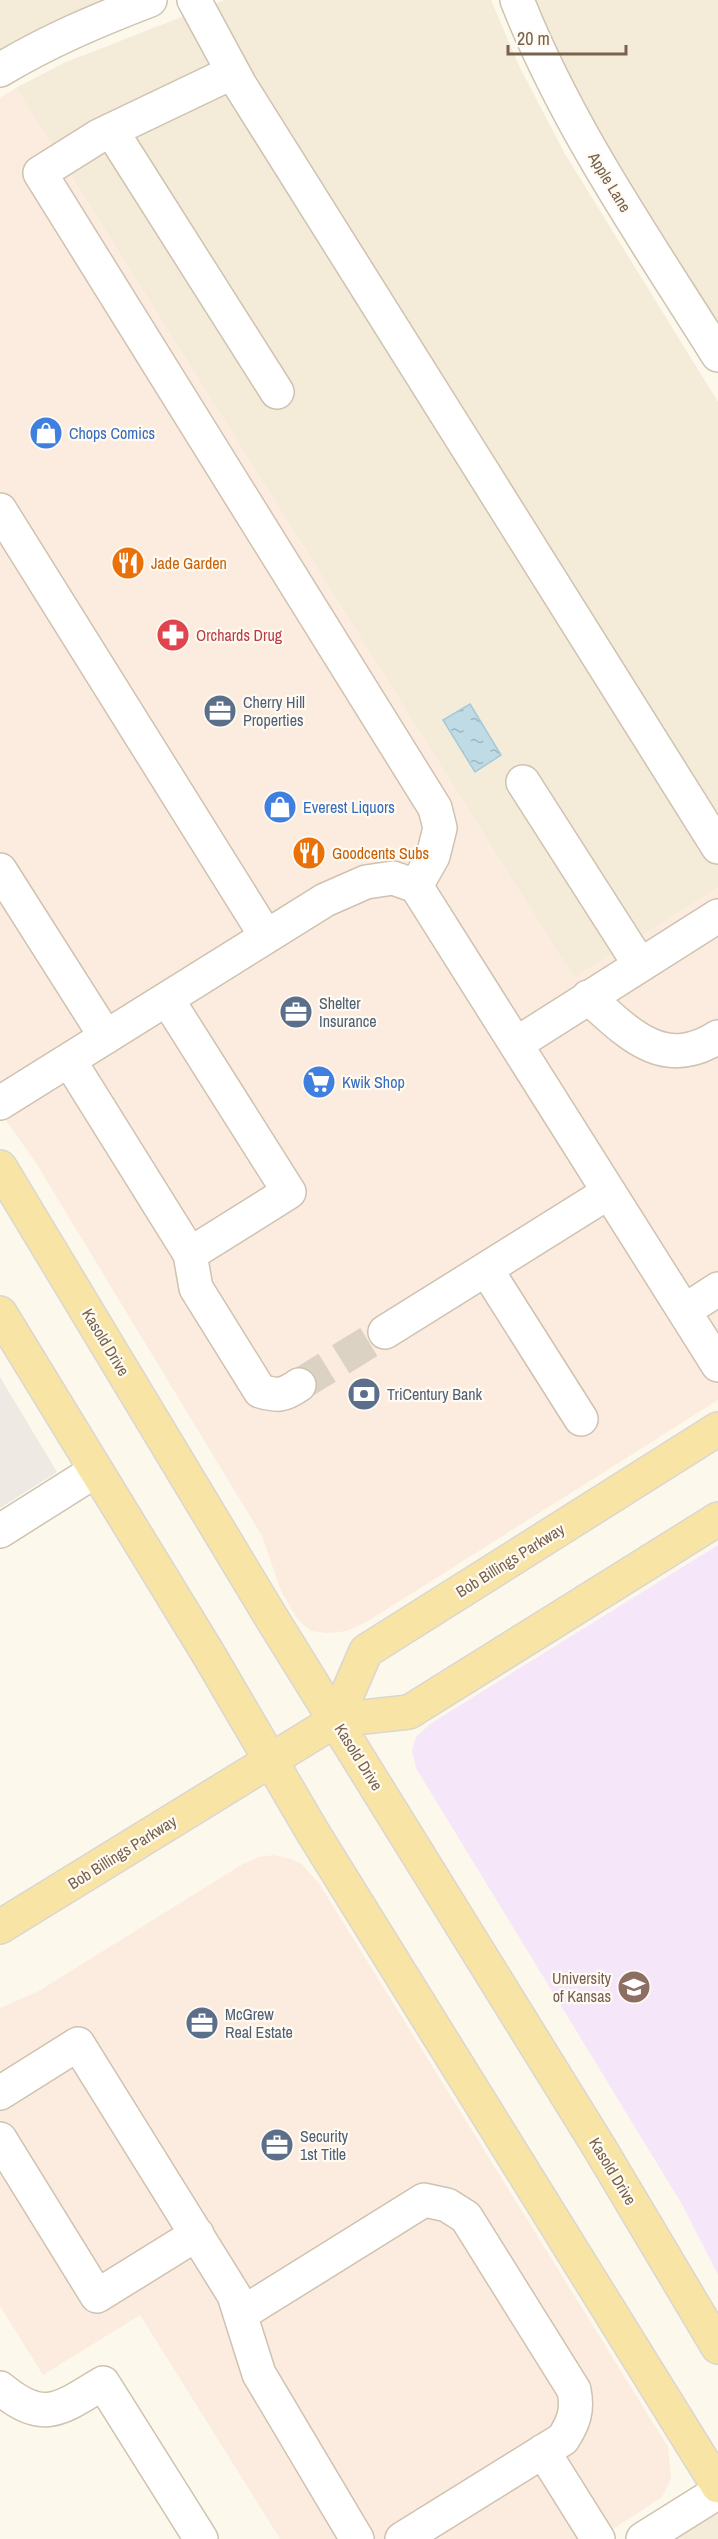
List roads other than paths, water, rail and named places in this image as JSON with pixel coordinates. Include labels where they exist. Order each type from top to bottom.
[{"type":"main road","name":"Kasold Drive","points":[[0,1167],[718,2347]]},
{"type":"main road","points":[[0,1313],[209,1655],[324,1852],[718,2486]]},
{"type":"main road","name":"Bob Billings Parkway","points":[[336,1720],[366,1651],[718,1429]]},
{"type":"main road","name":"Bob Billings Parkway","points":[[0,1927],[336,1720],[409,1712],[718,1519]]},
{"type":"street","points":[[0,70],[33,50],[150,0]]},
{"type":"street","points":[[194,0],[233,72],[718,847]]},
{"type":"street","name":"Apple Lane","points":[[517,0],[534,42],[581,133],[718,355]]},
{"type":"street","points":[[233,72],[111,130],[40,173],[435,808],[440,828],[433,856],[416,886]]},
{"type":"street","points":[[111,130],[277,392]]},
{"type":"street","points":[[4,526],[266,936]]},
{"type":"street","points":[[524,782],[640,965]]},
{"type":"street","points":[[0,870],[106,1037]]},
{"type":"street","points":[[0,1103],[325,900],[366,882],[393,878],[416,886],[718,1365]]},
{"type":"street","points":[[516,1044],[718,916]]},
{"type":"street","points":[[588,998],[630,1035],[668,1052],[703,1047],[718,1037]]},
{"type":"street","points":[[167,999],[289,1192],[190,1254]]},
{"type":"street","points":[[69,1060],[190,1254],[196,1288],[260,1391],[273,1395],[286,1394],[299,1386]]},
{"type":"street","points":[[385,1332],[609,1192]]},
{"type":"street","points":[[486,1269],[581,1419]]},
{"type":"street","points":[[684,1311],[718,1289]]},
{"type":"street","points":[[0,1531],[95,1471]]},
{"type":"street","points":[[0,2093],[78,2044],[234,2295],[259,2374],[357,2539]]},
{"type":"street","points":[[0,2139],[97,2296],[196,2234]]},
{"type":"street","points":[[241,2314],[424,2200],[447,2205],[466,2217],[574,2390],[577,2405],[573,2423],[563,2439],[402,2539]]},
{"type":"street","points":[[0,2388],[17,2402],[38,2411],[67,2406],[103,2383],[201,2539]]},
{"type":"street","points":[[543,2451],[598,2539]]},
{"type":"street","points":[[643,2539],[718,2492]]},
{"type":"water","points":[[470,704],[501,755],[475,772],[443,720]]},
{"type":"tunnel","points":[[299,1385],[385,1332]]},
{"type":"place","name":"Chops Comics","points":[[46,433]]},
{"type":"place","name":"Jade Garden","points":[[128,563]]},
{"type":"place","name":"Orchards Drug","points":[[173,635]]},
{"type":"place","name":"Cherry Hill Properties","points":[[220,711]]},
{"type":"place","name":"Everest Liquors","points":[[280,807]]},
{"type":"place","name":"Goodcents Subs","points":[[309,853]]},
{"type":"place","name":"Shelter Insurance","points":[[296,1012]]},
{"type":"place","name":"Kwik Shop","points":[[319,1082]]},
{"type":"place","name":"TriCentury Bank","points":[[364,1394]]},
{"type":"place","name":"University of Kansas","points":[[634,1987]]},
{"type":"place","name":"McGrew Real Estate","points":[[202,2023]]},
{"type":"place","name":"Security 1st Title","points":[[277,2145]]}]
